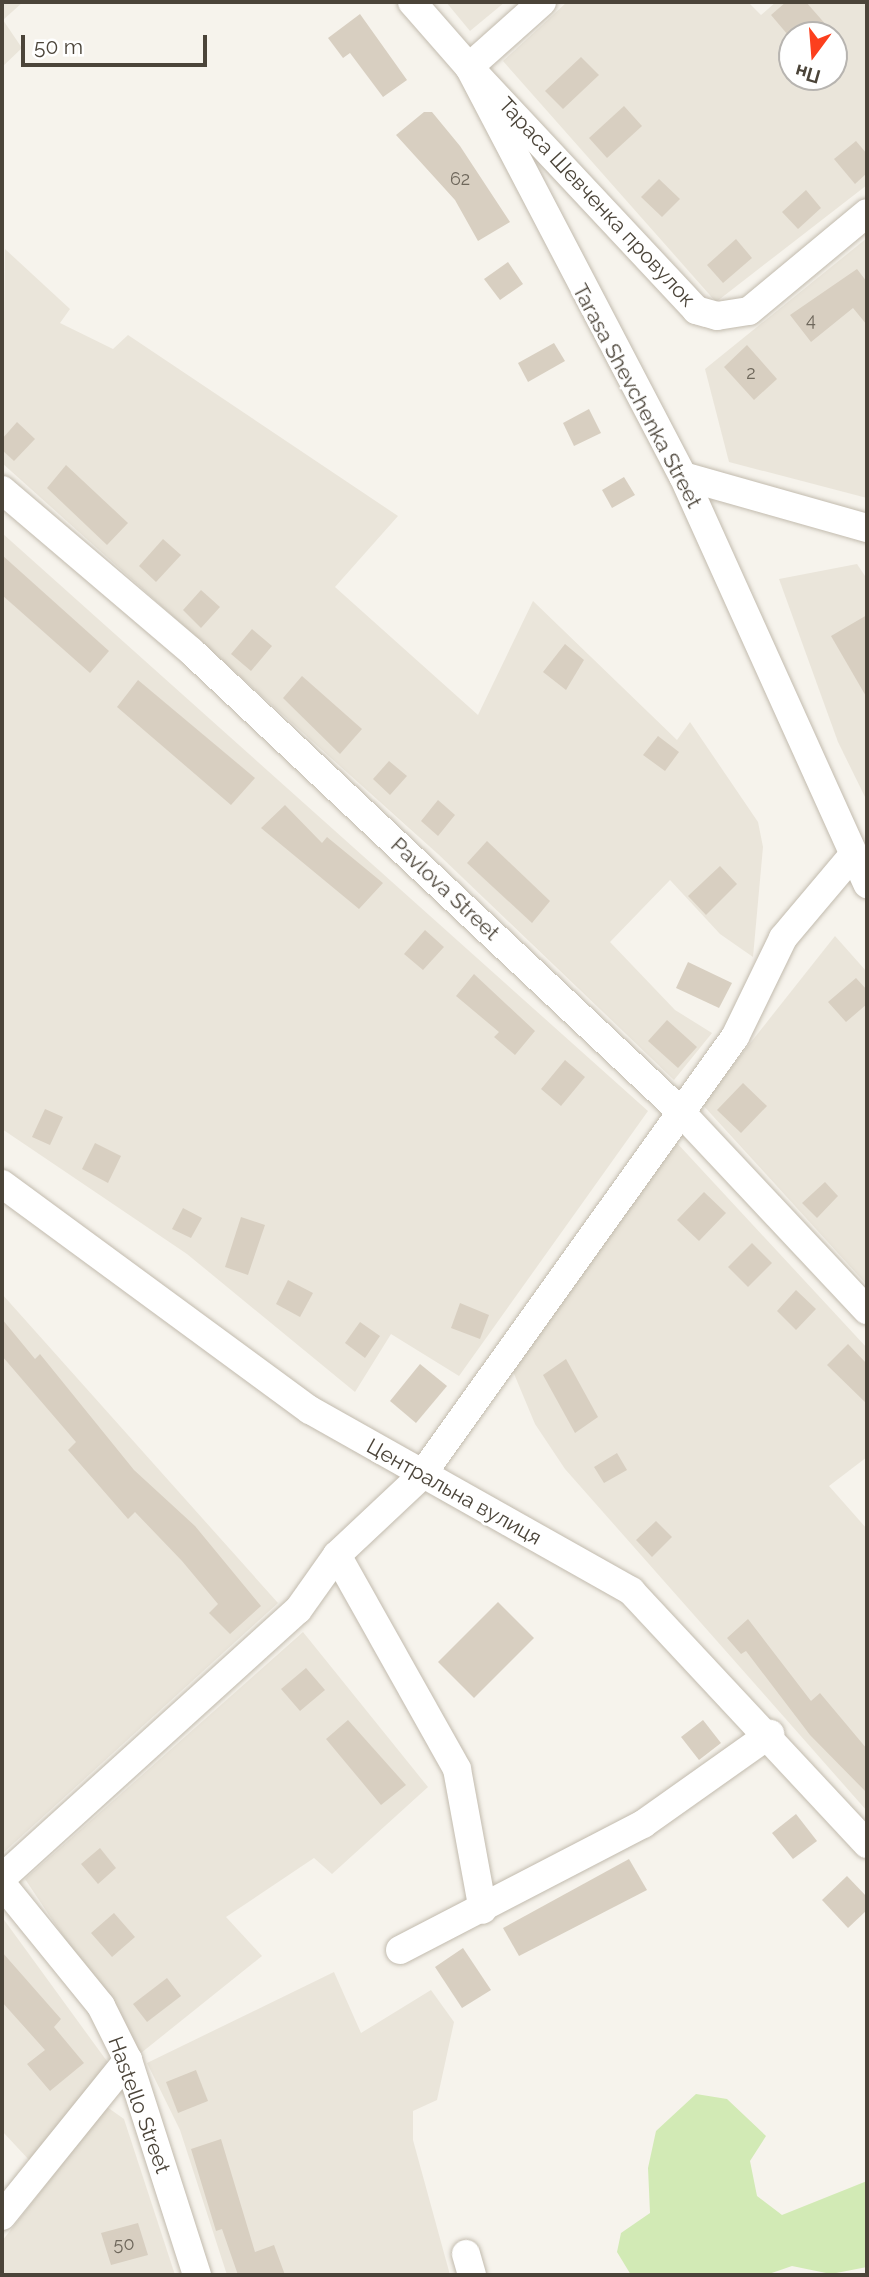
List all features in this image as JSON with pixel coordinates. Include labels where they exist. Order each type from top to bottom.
[{"type":"street","name":"Tarasa Shevchenka Street","points":[[412,2],[469,67],[683,476],[852,856],[867,884]]},
{"type":"street","points":[[469,67],[541,2]]},
{"type":"street","name":"Тараса Шевченка провулок","points":[[469,67],[696,310],[716,316],[749,311],[867,213]]},
{"type":"street","points":[[683,476],[867,528]]},
{"type":"street","name":"Pavlova Street","points":[[2,490],[191,651],[678,1109],[867,1310]]},
{"type":"street","points":[[2,1878],[299,1610],[338,1555],[421,1476],[678,1109],[735,1037],[783,938],[852,856]]},
{"type":"street","name":"Центральна вулиця","points":[[2,1184],[310,1410],[421,1476],[631,1591],[769,1734],[867,1844]]},
{"type":"street","points":[[338,1555],[457,1769],[483,1910]]},
{"type":"street","points":[[400,1950],[483,1910],[643,1824],[769,1734]]},
{"type":"street","name":"Hastello Street","points":[[2,1884],[101,2006],[128,2060],[197,2275]]},
{"type":"street","points":[[2,2216],[128,2060]]},
{"type":"shaded area","points":[[2,2],[23,2],[3,20],[22,48],[2,67]]},
{"type":"shaded area","points":[[446,2],[505,2],[470,31]]},
{"type":"shaded area","points":[[567,2],[748,2],[761,15],[776,2],[867,2],[867,185],[716,302],[503,61]]},
{"type":"shaded area","points":[[867,238],[867,498],[729,462],[705,369]]},
{"type":"shaded area","points":[[5,249],[70,309],[60,323],[113,349],[128,335],[398,516],[335,587],[478,715],[533,601],[677,740],[690,722],[758,822],[763,847],[753,957],[720,934],[670,880],[610,942],[675,1010],[712,1033],[674,1080],[438,854],[2,463]]},
{"type":"shaded area","points":[[2,533],[648,1111],[459,1376],[391,1334],[355,1392],[187,1254],[2,1129]]},
{"type":"shaded area","points":[[857,564],[867,579],[867,801],[838,742],[779,579]]},
{"type":"shaded area","points":[[835,936],[867,972],[867,1285],[702,1104]]},
{"type":"shaded area","points":[[676,1142],[867,1348],[867,1457],[829,1486],[867,1529],[867,1811],[565,1469],[535,1424],[512,1369]]},
{"type":"shaded area","points":[[2,1294],[278,1603],[2,1854]]},
{"type":"shaded area","points":[[303,1632],[428,1787],[332,1874],[314,1858],[226,1917],[262,1956],[141,2053],[25,1879]]},
{"type":"shaded area","points":[[2,1917],[109,2064],[31,2162],[2,2131]]},
{"type":"shaded area","points":[[334,1972],[361,2033],[431,1990],[454,2022],[437,2100],[413,2111],[413,2140],[450,2275],[227,2275],[180,2130],[147,2063]]},
{"type":"shaded area","points":[[107,2107],[124,2119],[175,2275],[2,2275],[2,2241]]},
{"type":"green space","points":[[696,2094],[727,2099],[766,2136],[750,2161],[757,2196],[782,2215],[867,2181],[867,2267],[831,2274],[792,2266],[766,2275],[631,2275],[617,2252],[621,2233],[650,2213],[648,2168],[656,2131]]},
{"type":"building","points":[[786,2],[806,2],[823,21],[778,21],[778,23],[771,15]]},
{"type":"building","points":[[360,14],[407,80],[383,97],[350,53],[343,58],[328,38]]},
{"type":"building","points":[[581,57],[599,75],[563,109],[545,91]]},
{"type":"building","points":[[624,106],[642,126],[607,158],[589,138]]},
{"type":"building","points":[[424,112],[432,112],[460,146],[510,222],[478,241],[455,200],[396,135]]},
{"type":"building","points":[[856,141],[867,154],[867,173],[855,184],[834,159]]},
{"type":"building","points":[[659,179],[680,199],[662,217],[641,197]]},
{"type":"building","points":[[806,190],[821,208],[798,229],[782,212]]},
{"type":"building","points":[[736,239],[752,258],[723,283],[707,265]]},
{"type":"building","points":[[508,262],[523,284],[500,300],[484,279]]},
{"type":"building","points":[[857,269],[867,282],[867,325],[853,308],[811,342],[790,315]]},
{"type":"building","points":[[554,343],[565,361],[528,382],[518,363]]},
{"type":"building","points":[[747,345],[777,379],[754,400],[724,367]]},
{"type":"building","points":[[589,409],[601,433],[574,446],[563,423]]},
{"type":"building","points":[[17,422],[35,439],[14,461],[2,450],[2,439]]},
{"type":"building","points":[[66,465],[128,523],[107,545],[47,488]]},
{"type":"building","points":[[624,477],[635,495],[612,508],[602,490]]},
{"type":"building","points":[[163,539],[181,555],[156,582],[139,566]]},
{"type":"building","points":[[2,555],[109,651],[90,673],[2,595]]},
{"type":"building","points":[[201,590],[220,607],[201,628],[183,610]]},
{"type":"building","points":[[867,615],[867,698],[831,636]]},
{"type":"building","points":[[252,629],[272,646],[251,671],[231,654]]},
{"type":"building","points":[[565,644],[584,660],[566,690],[543,672]]},
{"type":"building","points":[[302,676],[362,729],[340,754],[283,698]]},
{"type":"building","points":[[138,680],[255,778],[231,805],[117,707]]},
{"type":"building","points":[[658,736],[679,752],[665,771],[643,755]]},
{"type":"building","points":[[389,761],[407,776],[390,795],[373,779]]},
{"type":"building","points":[[438,800],[455,815],[438,836],[421,821]]},
{"type":"building","points":[[285,805],[322,843],[327,837],[383,883],[359,909],[261,828]]},
{"type":"building","points":[[487,841],[550,901],[532,923],[467,863]]},
{"type":"building","points":[[720,866],[737,884],[706,915],[688,896]]},
{"type":"building","points":[[425,930],[444,947],[423,970],[404,954]]},
{"type":"building","points":[[688,962],[732,983],[719,1008],[676,988]]},
{"type":"building","points":[[474,974],[535,1031],[515,1055],[494,1037],[499,1032],[456,996]]},
{"type":"building","points":[[856,978],[867,990],[867,1004],[846,1022],[828,1002]]},
{"type":"building","points":[[667,1020],[697,1047],[678,1068],[648,1041]]},
{"type":"building","points":[[565,1060],[585,1077],[561,1106],[541,1089]]},
{"type":"building","points":[[743,1083],[767,1106],[741,1133],[717,1110]]},
{"type":"building","points":[[45,1109],[63,1117],[50,1145],[32,1137]]},
{"type":"building","points":[[95,1143],[121,1156],[108,1183],[82,1169]]},
{"type":"building","points":[[825,1182],[838,1196],[817,1218],[802,1203]]},
{"type":"building","points":[[704,1192],[726,1213],[699,1241],[677,1220]]},
{"type":"building","points":[[183,1208],[202,1218],[191,1238],[172,1229]]},
{"type":"building","points":[[241,1217],[265,1225],[248,1275],[225,1267]]},
{"type":"building","points":[[752,1243],[772,1263],[748,1287],[728,1267]]},
{"type":"building","points":[[288,1280],[313,1293],[300,1317],[276,1304]]},
{"type":"building","points":[[796,1290],[816,1309],[796,1330],[777,1311]]},
{"type":"building","points":[[460,1303],[489,1315],[480,1339],[451,1328]]},
{"type":"building","points":[[2,1319],[35,1359],[40,1354],[134,1470],[195,1526],[261,1606],[230,1634],[209,1613],[218,1604],[182,1561],[135,1512],[128,1519],[68,1450],[76,1442],[2,1356]]},
{"type":"building","points":[[360,1322],[380,1336],[365,1358],[345,1343]]},
{"type":"building","points":[[848,1344],[867,1364],[867,1404],[827,1365]]},
{"type":"building","points":[[566,1359],[598,1417],[575,1433],[543,1375]]},
{"type":"building","points":[[420,1364],[447,1386],[416,1423],[390,1401]]},
{"type":"building","points":[[617,1453],[627,1470],[604,1483],[594,1467]]},
{"type":"building","points":[[656,1521],[672,1537],[652,1557],[636,1540]]},
{"type":"building","points":[[498,1602],[534,1638],[474,1698],[438,1662]]},
{"type":"building","points":[[748,1619],[811,1701],[820,1693],[867,1749],[867,1793],[810,1735],[746,1651],[741,1654],[727,1638]]},
{"type":"building","points":[[306,1668],[325,1690],[300,1711],[281,1689]]},
{"type":"building","points":[[348,1720],[406,1785],[381,1805],[326,1739]]},
{"type":"building","points":[[703,1720],[721,1743],[699,1760],[681,1737]]},
{"type":"building","points":[[796,1814],[817,1841],[793,1859],[772,1833]]},
{"type":"building","points":[[100,1848],[116,1868],[98,1884],[81,1864]]},
{"type":"building","points":[[629,1859],[647,1890],[519,1956],[503,1928]]},
{"type":"building","points":[[847,1876],[867,1897],[867,1910],[848,1928],[822,1900]]},
{"type":"building","points":[[114,1913],[135,1937],[112,1957],[91,1933]]},
{"type":"building","points":[[463,1948],[491,1990],[462,2008],[435,1967]]},
{"type":"building","points":[[2,1952],[61,2019],[54,2027],[84,2063],[50,2091],[27,2064],[45,2050],[2,2002]]},
{"type":"building","points":[[167,1978],[181,1996],[147,2022],[133,2004]]},
{"type":"building","points":[[196,2070],[208,2101],[178,2113],[166,2082]]},
{"type":"building","points":[[221,2139],[255,2252],[274,2245],[285,2275],[238,2275],[222,2229],[216,2231],[191,2149]]},
{"type":"building","points":[[138,2223],[148,2255],[111,2265],[101,2233]]}]
